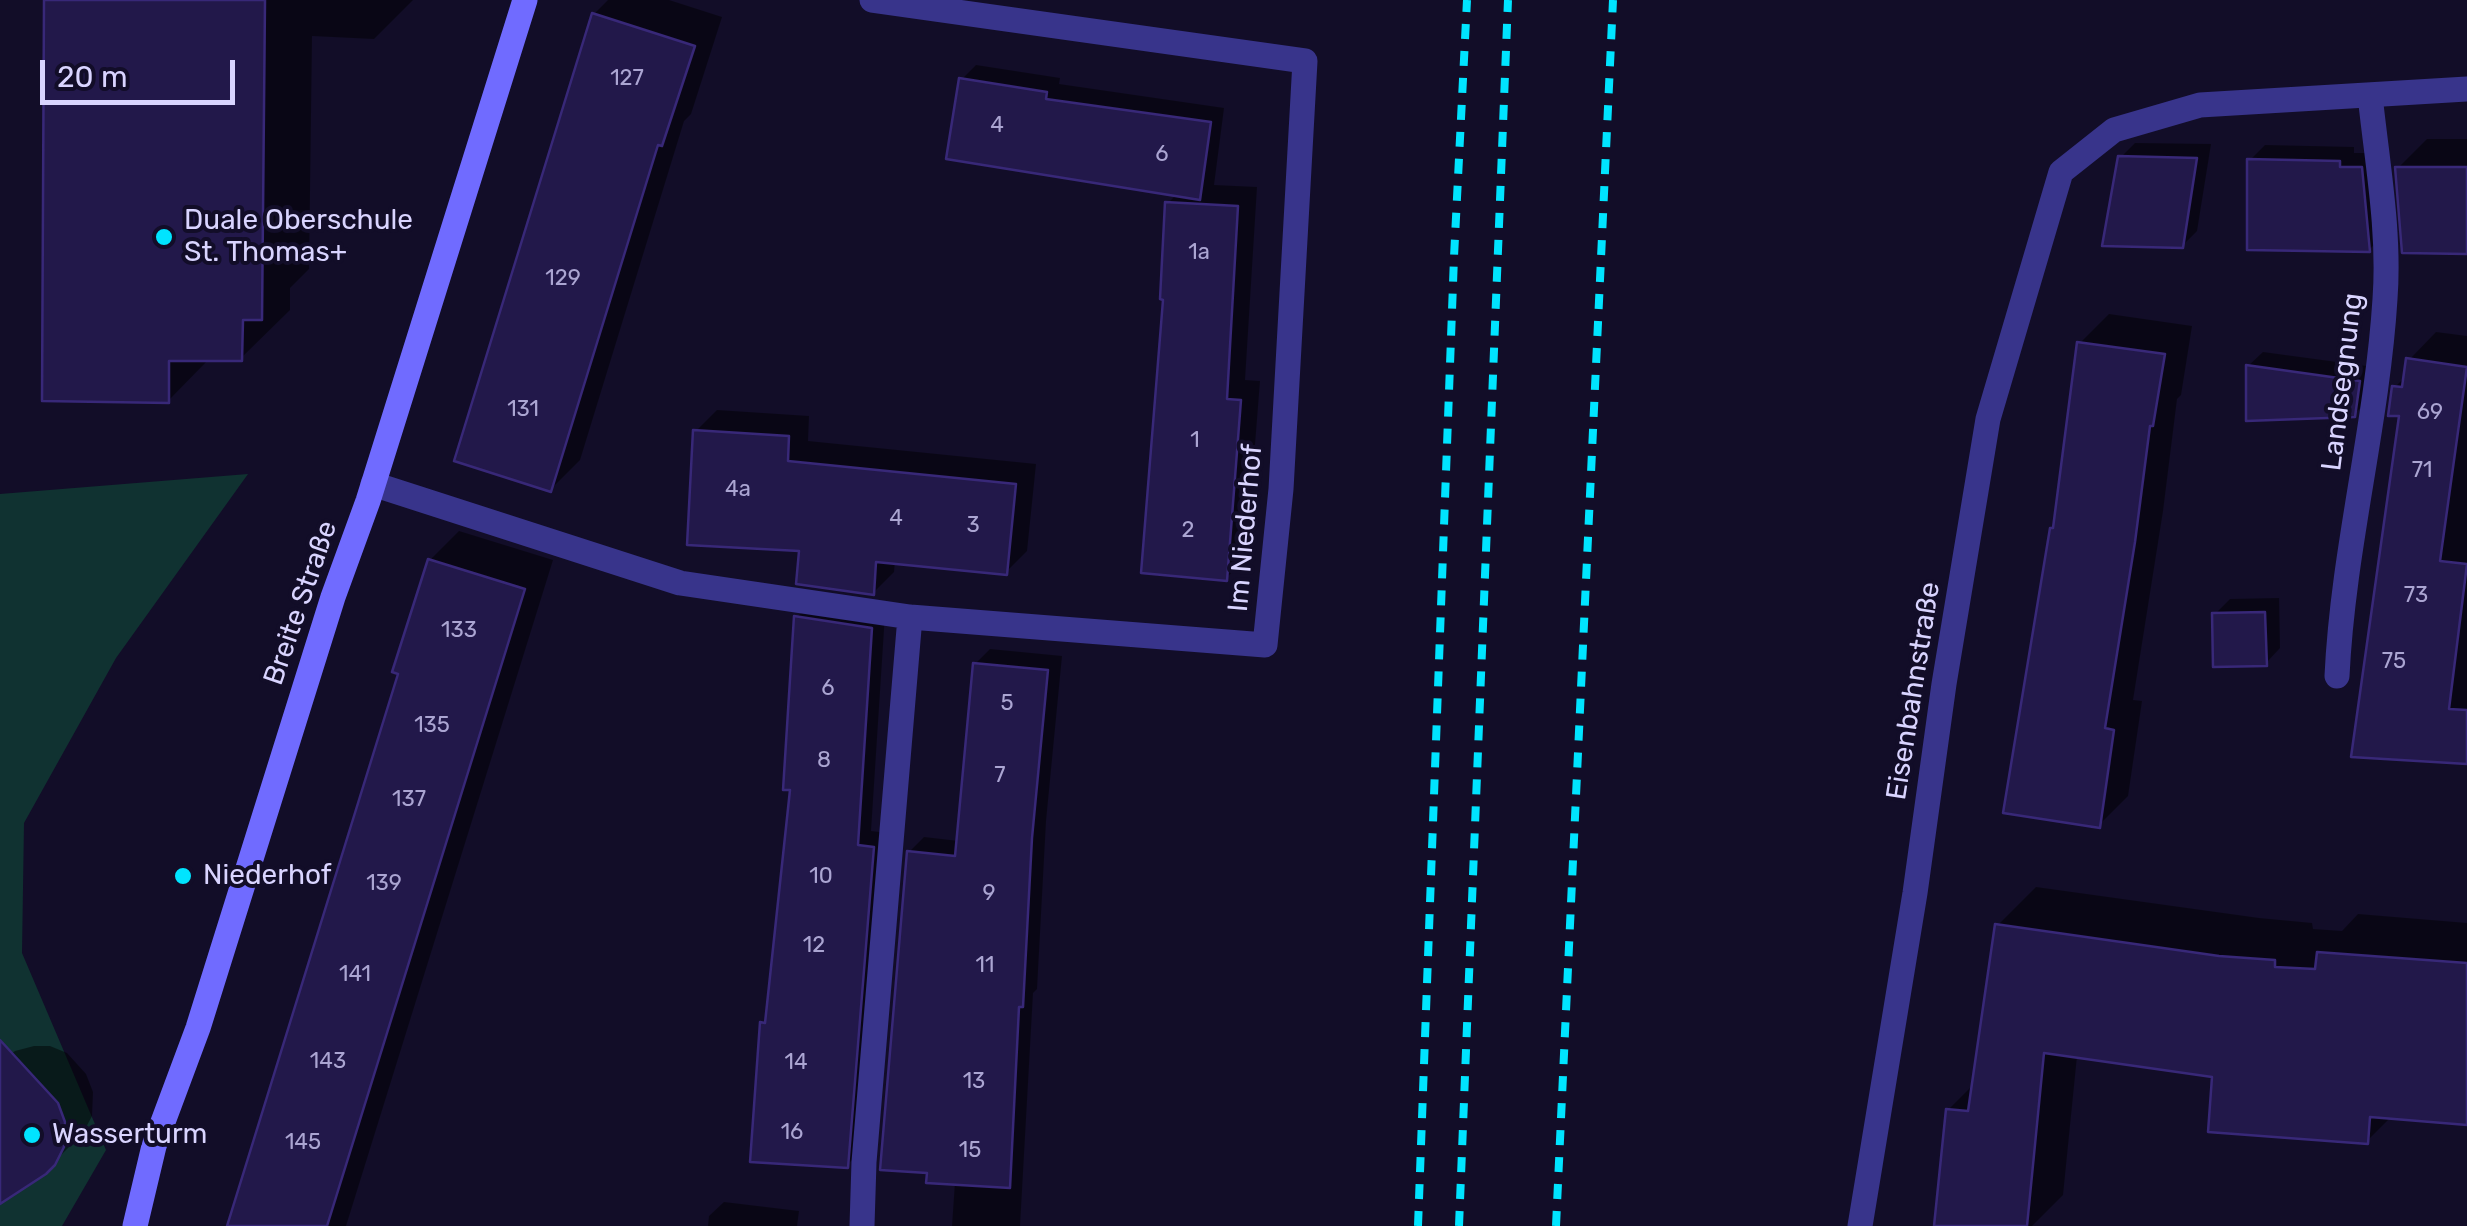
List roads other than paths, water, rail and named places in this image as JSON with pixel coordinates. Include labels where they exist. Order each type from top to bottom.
[{"type":"street","name":"Breite Straße","points":[[135,1226],[154,1146],[198,1028],[526,0]]},
{"type":"street","name":"Im Niederhof","points":[[373,484],[680,582],[910,617],[1265,645],[1282,489],[1304,61],[872,0]]},
{"type":"street","points":[[2370,95],[2467,89]]},
{"type":"street","name":"Eisenbahnstraße","points":[[1860,1226],[1988,419],[2061,172],[2114,130],[2200,105],[2370,95]]},
{"type":"street","name":"Landsegnung","points":[[2337,676],[2340,618],[2386,296],[2384,232],[2370,95]]},
{"type":"street","points":[[862,1226],[864,1162],[910,617]]},
{"type":"railway","points":[[1418,1226],[1467,0]]},
{"type":"railway","points":[[1459,1226],[1508,0]]},
{"type":"railway","points":[[1556,1226],[1613,0]]},
{"type":"place","name":"Duale Oberschule St. Thomas+","points":[[164,237]]},
{"type":"place","name":"Niederhof","points":[[183,876]]},
{"type":"place","name":"Wasserturm","points":[[32,1135]]}]
